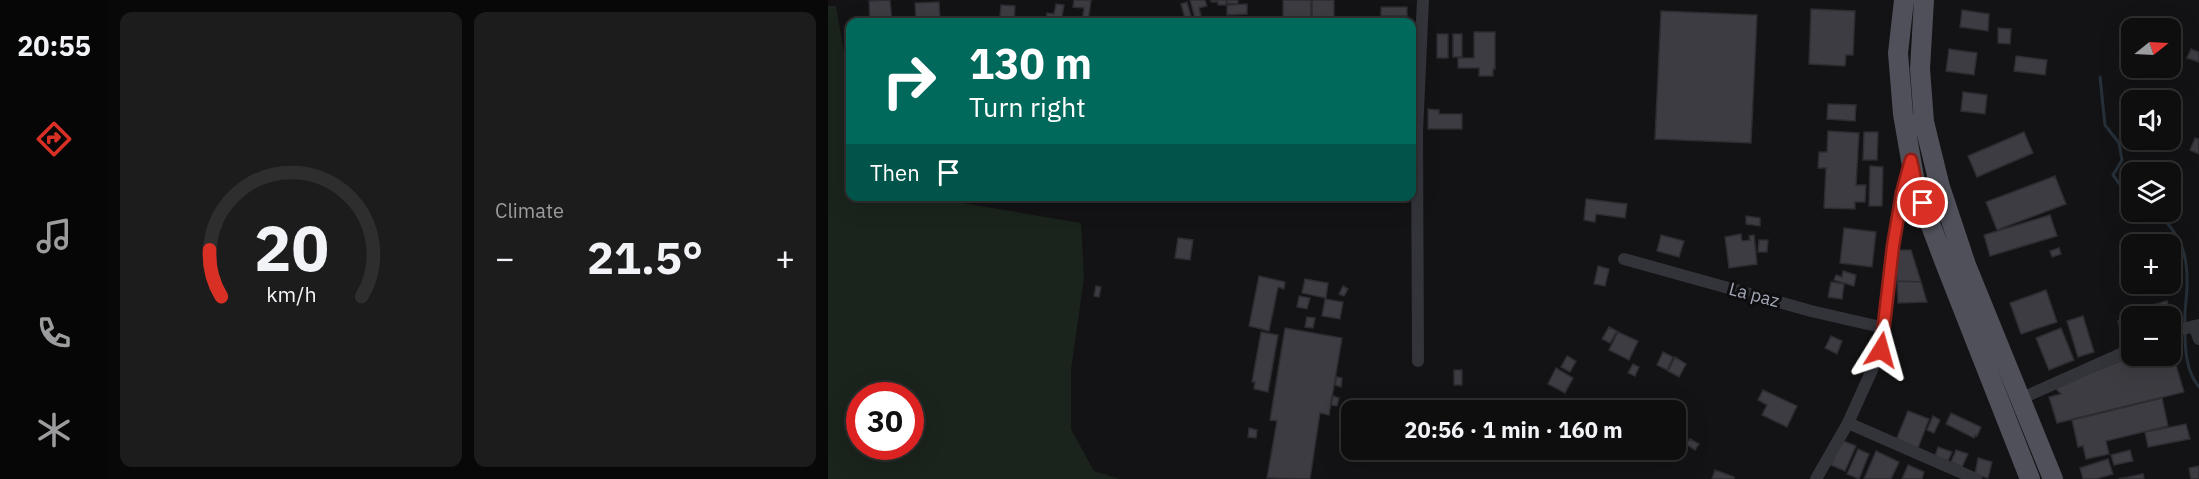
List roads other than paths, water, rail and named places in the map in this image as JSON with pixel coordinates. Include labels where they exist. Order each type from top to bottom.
[{"type":"main road","points":[[1904,0],[1898,53],[1903,114],[1916,183],[2025,476]]},
{"type":"main road","points":[[1923,0],[1920,69],[1927,133],[1940,187],[1966,265],[2053,479]]},
{"type":"street","points":[[1418,361],[1417,132],[1423,0]]},
{"type":"street","points":[[1816,479],[1848,423],[1881,350],[1893,246],[1902,193],[1911,160]]},
{"type":"street","name":"La paz","points":[[1624,259],[1799,308],[1885,328]]},
{"type":"street","points":[[2194,326],[2199,339]]},
{"type":"street","points":[[2020,399],[2121,354]]},
{"type":"street","points":[[1848,423],[1976,479]]},
{"type":"waterway","points":[[2100,77],[2105,125],[2119,143],[2122,160],[2113,175],[2121,186]]},
{"type":"waterway","points":[[2166,222],[2181,245],[2186,263],[2185,324]]},
{"type":"waterway","points":[[2185,331],[2189,367],[2199,387]]}]
